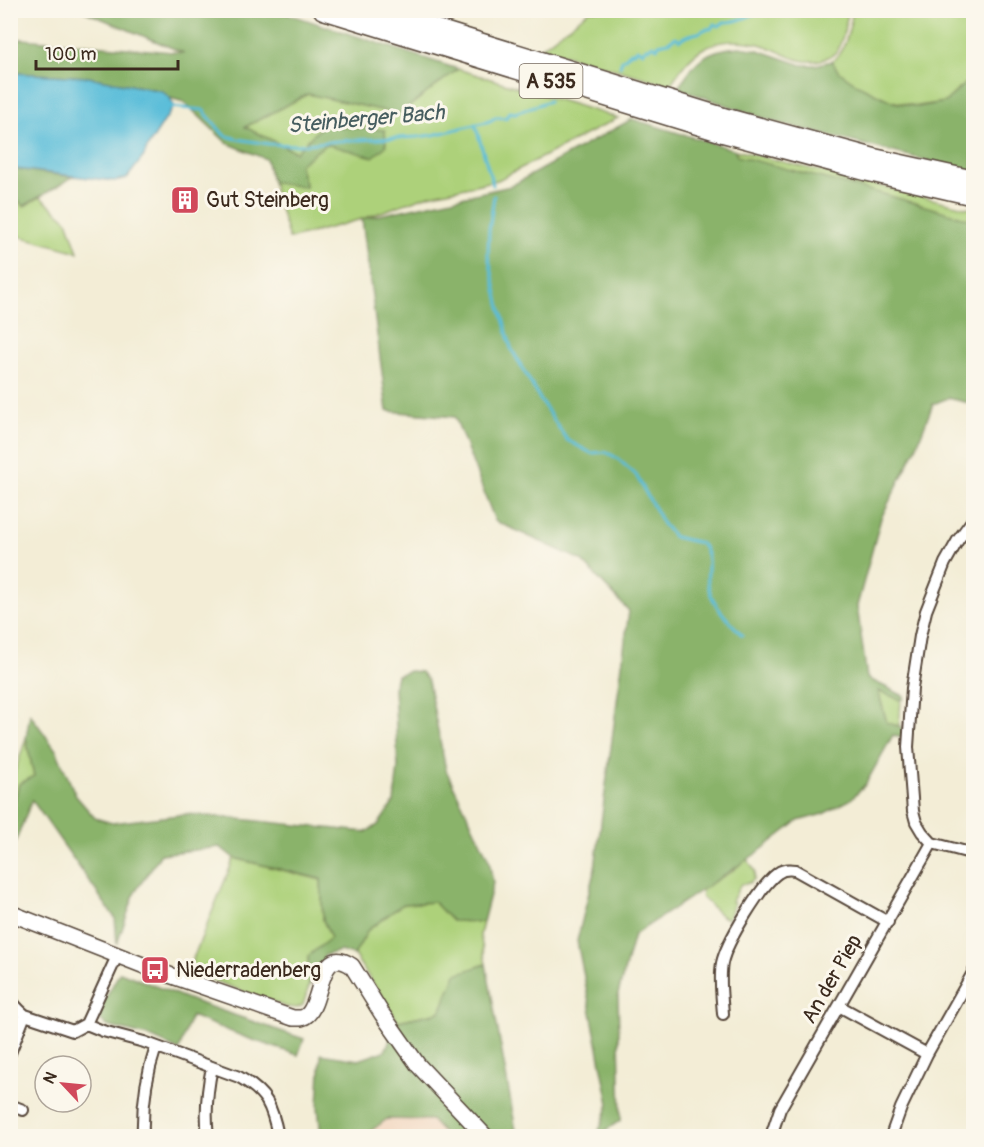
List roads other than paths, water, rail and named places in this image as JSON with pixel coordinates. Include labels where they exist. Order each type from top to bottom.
[{"type":"highway","name":"A 535","points":[[323,10],[380,17],[869,172],[974,196]]},
{"type":"highway","name":"A 535","points":[[725,125],[974,180]]},
{"type":"main road","points":[[10,913],[117,956],[293,1018],[302,1018],[309,1014],[315,1004],[325,971],[335,961],[345,961],[352,966],[418,1065],[485,1137]]},
{"type":"street","points":[[974,518],[945,563],[926,611],[912,688],[908,747],[916,824],[932,843],[974,854]]},
{"type":"street","name":"An der Piep","points":[[771,1137],[780,1109],[932,843]]},
{"type":"street","points":[[723,1014],[721,975],[726,952],[759,891],[779,872],[788,869],[795,870],[888,922]]},
{"type":"street","points":[[10,997],[25,1015],[73,1030],[86,1024],[117,956]]},
{"type":"street","points":[[891,1137],[901,1108],[927,1054],[974,971]]},
{"type":"street","points":[[839,1006],[927,1054]]},
{"type":"street","points":[[10,1053],[25,1015]]},
{"type":"street","points":[[86,1024],[144,1042],[239,1077],[253,1085],[269,1105],[278,1137]]},
{"type":"street","points":[[143,1137],[145,1092],[156,1047]]},
{"type":"street","points":[[208,1137],[207,1091],[212,1067]]},
{"type":"street","points":[[10,1105],[23,1110]]},
{"type":"water","points":[[15,73],[88,77],[162,91],[170,98],[174,106],[144,156],[127,178],[114,181],[16,169],[10,165],[11,77]]},
{"type":"waterway","name":"Steinberger Bach","points":[[620,66],[622,60],[637,49],[643,52],[653,45],[657,48],[659,44],[676,37],[680,40],[705,29],[711,29],[714,24],[719,26],[724,22],[739,20],[763,10]]},
{"type":"waterway","name":"Steinberger Bach","points":[[172,107],[203,110],[224,135],[237,139],[297,145],[433,135],[490,121],[496,117],[506,118],[509,112],[515,113],[549,101]]},
{"type":"waterway","points":[[475,124],[493,185]]},
{"type":"waterway","points":[[494,196],[488,255],[511,348],[541,401],[567,440],[591,453],[606,452],[617,458],[636,475],[663,524],[674,537],[701,543],[707,554],[708,584],[713,599],[721,612],[742,635]]},
{"type":"place","name":"Gut Steinberg","points":[[185,200]]},
{"type":"place","name":"Niederradenberg","points":[[155,970]]}]
